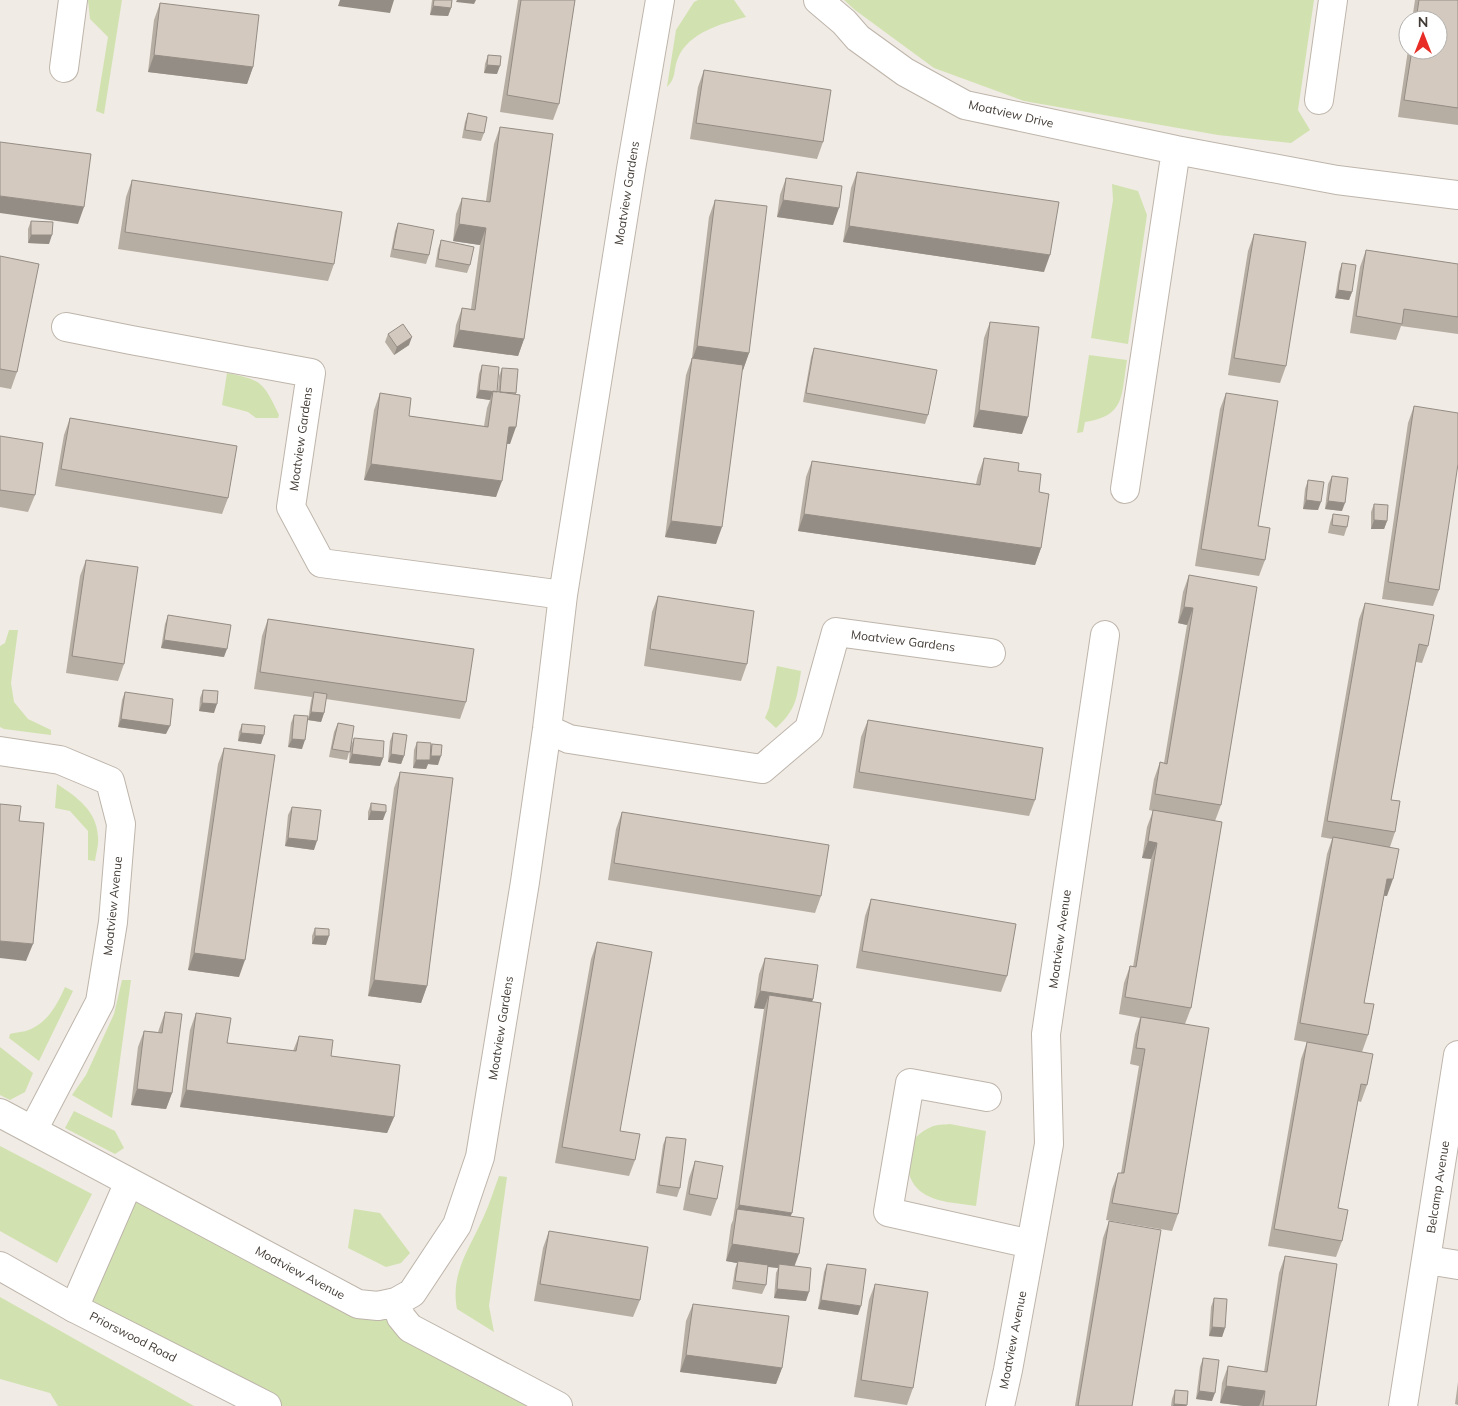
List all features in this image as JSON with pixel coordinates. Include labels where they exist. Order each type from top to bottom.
[{"type":"street","points":[[64,68],[73,0]]},
{"type":"street","name":"Moatview Gardens","points":[[396,1302],[412,1292],[457,1225],[480,1157],[524,892],[547,729],[563,595],[629,178],[660,0]]},
{"type":"street","name":"Moatview Drive","points":[[818,0],[844,22],[858,38],[905,72],[965,105],[1176,150],[1337,180],[1458,195]]},
{"type":"street","points":[[1319,100],[1333,0]]},
{"type":"street","points":[[1125,489],[1176,150]]},
{"type":"street","name":"Moatview Gardens","points":[[66,326],[131,340],[311,373],[291,507],[321,563],[563,595]]},
{"type":"street","name":"Moatview Gardens","points":[[547,729],[569,739],[762,769],[809,729],[836,632],[991,653]]},
{"type":"street","name":"Moatview Avenue","points":[[1000,1406],[1049,1144],[1046,1034],[1105,635]]},
{"type":"street","name":"Moatview Avenue","points":[[0,751],[60,760],[110,781],[121,824],[113,922],[100,1002],[33,1130]]},
{"type":"street","name":"Belcamp Avenue","points":[[1403,1406],[1458,1055]]},
{"type":"street","points":[[987,1098],[910,1083],[888,1212],[1031,1244]]},
{"type":"street","name":"Moatview Avenue","points":[[0,1113],[358,1304],[378,1306],[396,1302]]},
{"type":"street","points":[[74,1308],[129,1182]]},
{"type":"street","points":[[1427,1260],[1458,1265]]},
{"type":"street","name":"Priorswood Road","points":[[0,1266],[74,1308],[266,1406]]},
{"type":"street","points":[[396,1302],[401,1317],[410,1328],[558,1406]]},
{"type":"green space","points":[[88,0],[122,0],[104,114],[96,111],[108,37],[90,19]]},
{"type":"green space","points":[[698,0],[734,0],[746,17],[707,30],[690,42],[678,58],[674,77],[667,87],[676,30],[694,2]]},
{"type":"green space","points":[[844,0],[1314,0],[1298,110],[1310,130],[1291,143],[1218,135],[1024,101],[934,68]]},
{"type":"green space","points":[[1112,184],[1138,191],[1147,215],[1128,344],[1091,338],[1113,200]]},
{"type":"green space","points":[[1089,355],[1127,360],[1124,384],[1115,409],[1108,415],[1085,422],[1083,432],[1077,433]]},
{"type":"green space","points":[[227,373],[248,378],[260,384],[274,404],[279,415],[278,418],[256,418],[248,412],[222,405]]},
{"type":"green space","points":[[9,630],[18,630],[11,683],[14,702],[28,719],[51,730],[51,735],[0,727],[0,646],[5,643]]},
{"type":"green space","points":[[777,666],[801,671],[795,702],[788,715],[776,728],[765,718],[769,708]]},
{"type":"green space","points":[[57,784],[85,806],[94,820],[98,840],[95,861],[88,860],[88,831],[70,811],[55,808]]},
{"type":"green space","points":[[122,980],[131,980],[112,1118],[72,1095],[86,1075],[114,1014]]},
{"type":"green space","points":[[65,987],[73,991],[39,1061],[9,1038],[10,1034],[25,1031],[39,1025],[56,1005]]},
{"type":"green space","points":[[0,1047],[33,1073],[25,1092],[10,1100],[0,1095]]},
{"type":"green space","points":[[74,1111],[115,1131],[124,1148],[115,1154],[65,1128]]},
{"type":"green space","points":[[950,1124],[986,1131],[976,1206],[933,1198],[920,1191],[911,1179],[907,1158],[915,1138],[933,1126]]},
{"type":"green space","points":[[0,1146],[92,1194],[57,1263],[0,1231]]},
{"type":"green space","points":[[499,1176],[507,1177],[489,1306],[494,1332],[457,1309],[456,1284],[463,1261],[486,1211]]},
{"type":"green space","points":[[139,1187],[558,1406],[274,1406],[85,1309]]},
{"type":"green space","points":[[354,1209],[380,1213],[410,1253],[401,1263],[386,1267],[348,1248]]},
{"type":"green space","points":[[0,1297],[194,1406],[58,1406],[50,1393],[0,1379]]},
{"type":"building","points":[[434,0],[452,0],[451,8],[433,6]]},
{"type":"building","points":[[521,0],[575,0],[559,104],[507,95]]},
{"type":"building","points":[[1419,0],[1458,0],[1458,108],[1404,100],[1410,60],[1448,60],[1448,10],[1418,10]]},
{"type":"building","points":[[160,3],[259,15],[253,67],[154,55]]},
{"type":"building","points":[[488,55],[501,56],[500,66],[487,65]]},
{"type":"building","points":[[704,70],[831,90],[823,142],[696,123]]},
{"type":"building","points":[[468,113],[487,117],[484,133],[465,130]]},
{"type":"building","points":[[500,127],[553,134],[524,339],[459,330],[462,308],[475,310],[486,228],[459,224],[462,198],[490,202]]},
{"type":"building","points":[[0,142],[91,154],[84,207],[0,196]]},
{"type":"building","points":[[857,172],[1059,202],[1050,255],[849,226]]},
{"type":"building","points":[[786,178],[842,186],[839,208],[783,200]]},
{"type":"building","points":[[132,180],[342,212],[334,264],[125,232]]},
{"type":"building","points":[[715,200],[767,206],[749,353],[697,346]]},
{"type":"building","points":[[31,221],[53,222],[52,235],[31,235]]},
{"type":"building","points":[[398,223],[434,230],[429,255],[393,249]]},
{"type":"building","points":[[1254,234],[1306,242],[1286,366],[1234,358]]},
{"type":"building","points":[[441,240],[474,247],[470,265],[438,259]]},
{"type":"building","points":[[1366,250],[1458,264],[1458,317],[1404,309],[1402,324],[1356,316]]},
{"type":"building","points":[[0,256],[39,264],[17,372],[0,369]]},
{"type":"building","points":[[1342,263],[1356,265],[1352,292],[1338,290]]},
{"type":"building","points":[[990,322],[1039,327],[1028,417],[979,410]]},
{"type":"building","points":[[403,324],[412,337],[397,347],[388,334]]},
{"type":"building","points":[[814,348],[937,370],[928,415],[806,393]]},
{"type":"building","points":[[692,358],[743,365],[722,527],[671,521]]},
{"type":"building","points":[[482,365],[499,367],[497,392],[479,390]]},
{"type":"building","points":[[502,368],[518,369],[516,393],[500,392]]},
{"type":"building","points":[[493,391],[520,395],[516,427],[509,427],[502,481],[371,464],[380,393],[411,398],[409,416],[488,427]]},
{"type":"building","points":[[1226,393],[1278,401],[1258,526],[1270,528],[1265,560],[1201,549]]},
{"type":"building","points":[[1414,406],[1458,413],[1458,464],[1439,590],[1388,582]]},
{"type":"building","points":[[70,418],[237,446],[228,498],[61,469]]},
{"type":"building","points":[[0,436],[43,443],[35,495],[0,490]]},
{"type":"building","points":[[984,458],[1019,463],[1018,471],[1041,474],[1039,492],[1049,494],[1041,548],[804,514],[812,461],[980,485]]},
{"type":"building","points":[[1332,476],[1348,478],[1345,503],[1328,501]]},
{"type":"building","points":[[1308,480],[1324,482],[1321,502],[1306,500]]},
{"type":"building","points":[[1374,504],[1388,505],[1387,521],[1374,520]]},
{"type":"building","points":[[1333,514],[1349,516],[1347,527],[1332,525]]},
{"type":"building","points":[[86,560],[138,567],[124,664],[72,656]]},
{"type":"building","points":[[1189,575],[1257,587],[1221,805],[1155,794],[1160,762],[1167,764],[1193,608],[1184,607]]},
{"type":"building","points":[[658,596],[754,611],[747,664],[650,649]]},
{"type":"building","points":[[1365,603],[1434,615],[1428,646],[1419,644],[1391,800],[1400,801],[1395,832],[1327,821]]},
{"type":"building","points":[[168,615],[231,625],[227,649],[164,640]]},
{"type":"building","points":[[268,619],[474,649],[466,702],[260,672]]},
{"type":"building","points":[[203,690],[218,691],[217,704],[202,703]]},
{"type":"building","points":[[125,692],[173,699],[170,726],[121,719]]},
{"type":"building","points":[[314,692],[327,694],[324,713],[311,712]]},
{"type":"building","points":[[294,715],[308,716],[305,740],[292,739]]},
{"type":"building","points":[[868,720],[1043,748],[1035,800],[859,772]]},
{"type":"building","points":[[338,723],[354,726],[350,752],[332,749]]},
{"type":"building","points":[[242,724],[265,726],[264,735],[241,733]]},
{"type":"building","points":[[393,733],[407,735],[404,756],[391,754]]},
{"type":"building","points":[[354,738],[384,741],[383,758],[352,754]]},
{"type":"building","points":[[417,742],[431,743],[430,760],[416,760]]},
{"type":"building","points":[[432,744],[442,745],[441,756],[431,756]]},
{"type":"building","points":[[224,748],[275,755],[245,960],[194,953]]},
{"type":"building","points":[[400,772],[453,778],[427,986],[374,980]]},
{"type":"building","points":[[371,803],[386,805],[386,812],[371,811]]},
{"type":"building","points":[[0,804],[21,806],[19,821],[44,823],[33,944],[0,941]]},
{"type":"building","points":[[292,807],[321,810],[317,841],[288,838]]},
{"type":"building","points":[[1153,810],[1222,822],[1191,1008],[1125,997],[1130,966],[1136,967],[1157,843],[1148,841]]},
{"type":"building","points":[[622,812],[829,845],[821,896],[614,863]]},
{"type":"building","points":[[1333,837],[1399,849],[1393,879],[1387,879],[1364,1003],[1374,1004],[1368,1035],[1300,1023]]},
{"type":"building","points":[[871,899],[1016,924],[1007,976],[862,951]]},
{"type":"building","points":[[315,928],[329,929],[329,936],[315,936]]},
{"type":"building","points":[[597,942],[652,952],[620,1131],[640,1134],[635,1160],[562,1147]]},
{"type":"building","points":[[765,958],[818,965],[813,999],[760,991]]},
{"type":"building","points":[[769,995],[821,1003],[792,1213],[739,1205]]},
{"type":"building","points":[[165,1012],[182,1014],[172,1093],[137,1089],[144,1031],[162,1033]]},
{"type":"building","points":[[196,1013],[231,1018],[227,1043],[296,1051],[299,1036],[333,1040],[331,1056],[400,1065],[394,1117],[186,1090]]},
{"type":"building","points":[[1141,1017],[1209,1028],[1178,1214],[1112,1203],[1118,1173],[1124,1173],[1145,1049],[1136,1048]]},
{"type":"building","points":[[1307,1042],[1373,1054],[1367,1085],[1361,1084],[1338,1208],[1348,1210],[1342,1241],[1274,1229]]},
{"type":"building","points":[[666,1137],[686,1139],[680,1188],[659,1185]]},
{"type":"building","points":[[695,1161],[723,1166],[717,1199],[689,1194]]},
{"type":"building","points":[[737,1209],[804,1218],[799,1254],[732,1244]]},
{"type":"building","points":[[1109,1221],[1161,1230],[1132,1406],[1078,1406]]},
{"type":"building","points":[[549,1231],[648,1247],[640,1300],[540,1284]]},
{"type":"building","points":[[1285,1256],[1337,1264],[1316,1406],[1263,1406],[1265,1391],[1226,1386],[1228,1366],[1267,1372]]},
{"type":"building","points":[[738,1261],[768,1265],[766,1285],[735,1281]]},
{"type":"building","points":[[779,1264],[811,1268],[809,1292],[777,1289]]},
{"type":"building","points":[[827,1264],[866,1269],[861,1306],[821,1300]]},
{"type":"building","points":[[875,1284],[928,1292],[913,1388],[861,1380]]},
{"type":"building","points":[[1214,1298],[1227,1299],[1225,1328],[1212,1327]]},
{"type":"building","points":[[693,1304],[789,1316],[782,1368],[686,1355]]},
{"type":"building","points":[[1203,1358],[1219,1360],[1215,1393],[1199,1391]]},
{"type":"building","points":[[1175,1390],[1188,1391],[1187,1405],[1174,1404]]}]
